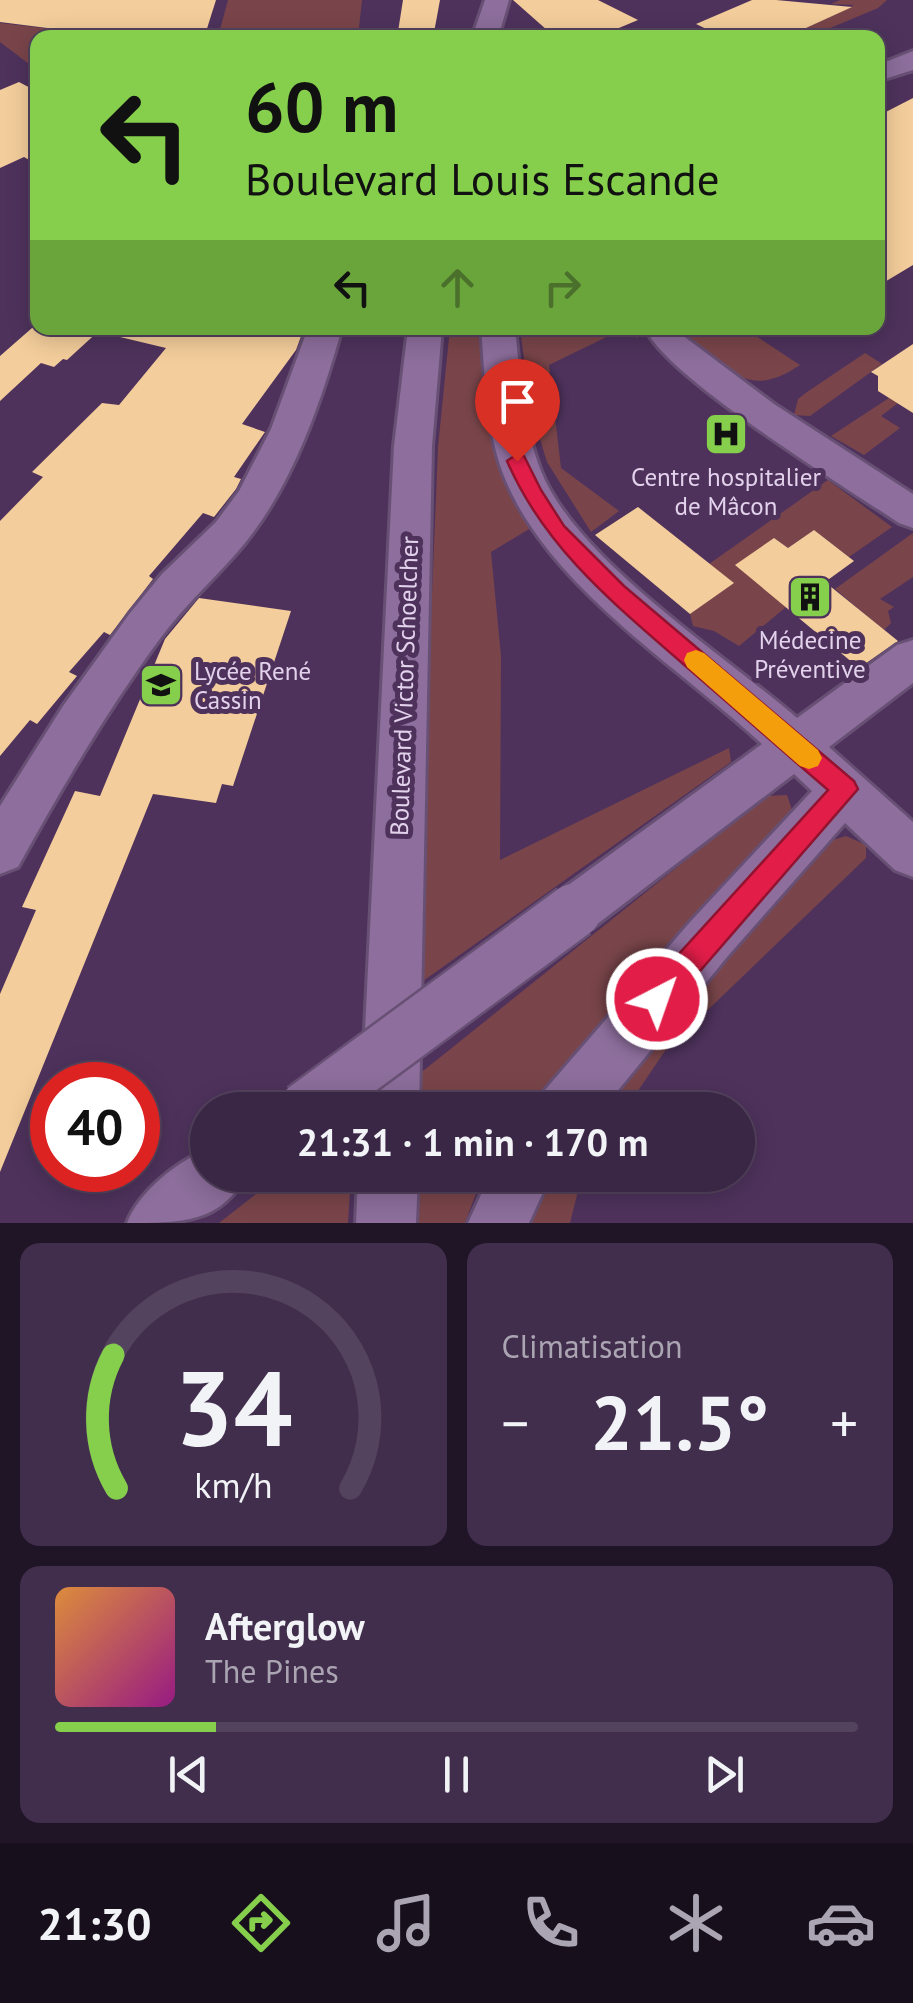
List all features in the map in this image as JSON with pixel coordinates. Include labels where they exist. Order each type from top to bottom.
[{"type":"street","points":[[488,30],[497,0]]},
{"type":"street","points":[[885,72],[913,59]]},
{"type":"street","points":[[0,851],[43,778],[129,650],[171,592],[236,527],[262,486],[322,335]]},
{"type":"street","name":"Boulevard Victor Schoelcher","points":[[391,1092],[413,446],[424,335]]},
{"type":"street","points":[[499,335],[507,421],[517,461],[531,493],[557,532],[616,592],[845,789],[913,854]]},
{"type":"street","points":[[665,335],[666,340],[762,413],[913,513]]},
{"type":"street","points":[[328,1092],[913,658]]},
{"type":"street","points":[[580,1092],[709,939],[845,789]]},
{"type":"street","points":[[157,1223],[195,1192]]},
{"type":"street","points":[[386,1223],[387,1192]]},
{"type":"street","points":[[498,1223],[513,1192]]},
{"type":"shaded area","points":[[228,0],[362,0],[359,30],[220,30]]},
{"type":"shaded area","points":[[840,0],[887,0],[878,8],[826,30],[796,30],[854,5],[831,4]]},
{"type":"shaded area","points":[[0,23],[60,30],[30,30],[29,64],[0,42]]},
{"type":"shaded area","points":[[449,335],[482,335],[485,413],[504,482],[531,528],[491,552],[501,656],[500,860],[729,748],[731,762],[416,986],[438,447]]},
{"type":"shaded area","points":[[521,335],[611,335],[549,365],[561,468],[619,511],[591,532],[547,462],[530,406]]},
{"type":"shaded area","points":[[691,335],[755,335],[800,365],[767,380],[753,380],[729,370],[689,339]]},
{"type":"shaded area","points":[[865,353],[882,364],[810,416],[794,415],[798,399]]},
{"type":"shaded area","points":[[889,398],[898,403],[881,416],[900,428],[864,455],[831,436]]},
{"type":"shaded area","points":[[828,480],[892,527],[849,557],[814,530],[788,548],[774,538],[748,557],[786,607],[739,646],[714,631],[693,626],[690,614],[733,583],[709,564]]},
{"type":"shaded area","points":[[913,533],[913,577],[880,599],[894,607],[888,611],[891,623],[884,630],[835,589]]},
{"type":"shaded area","points":[[787,795],[792,810],[549,1092],[418,1092],[418,1075],[766,796]]},
{"type":"shaded area","points":[[846,836],[866,845],[866,858],[665,1051],[637,1092],[608,1092],[827,842]]},
{"type":"shaded area","points":[[258,1192],[350,1192],[348,1223],[219,1223]]},
{"type":"shaded area","points":[[416,1192],[477,1192],[465,1223],[415,1223]]},
{"type":"shaded area","points":[[542,1192],[578,1192],[570,1223],[528,1223]]},
{"type":"building","points":[[0,0],[216,0],[207,30],[63,30],[0,22]]},
{"type":"building","points":[[403,0],[440,0],[434,30],[398,30]]},
{"type":"building","points":[[513,0],[598,0],[638,20],[614,30],[547,30]]},
{"type":"building","points":[[752,0],[852,7],[802,30],[708,30],[696,24]]},
{"type":"building","points":[[19,82],[30,88],[30,160],[24,157],[0,168],[0,90]]},
{"type":"building","points":[[913,98],[913,265],[885,282],[885,112]]},
{"type":"building","points":[[30,330],[30,335],[94,335],[54,367],[41,363],[0,401],[0,356]]},
{"type":"building","points":[[301,335],[296,350],[242,424],[265,432],[234,477],[241,479],[236,489],[214,517],[203,513],[149,576],[153,579],[110,635],[104,632],[69,672],[77,676],[37,724],[30,720],[0,756],[0,521],[43,477],[32,472],[102,403],[119,405],[166,348],[120,337]]},
{"type":"building","points":[[913,344],[913,413],[878,391],[878,376],[871,372]]},
{"type":"building","points":[[638,507],[734,583],[690,614],[595,535]]},
{"type":"building","name":"Médecine Préventive","points":[[814,530],[854,561],[825,582],[898,641],[859,668],[735,565],[774,538],[788,548]]},
{"type":"building","points":[[199,598],[291,611],[233,786],[222,784],[216,803],[153,794],[45,1062],[30,1062],[30,1098],[0,1172],[0,994],[36,910],[22,907],[75,791],[100,796],[165,639]]},
{"type":"slow traffic","points":[[696,660],[809,758]]},
{"type":"place","name":"Centre hospitalier de Mâcon","points":[[726,434]]},
{"type":"place","name":"Médecine Préventive","points":[[810,597]]},
{"type":"place","name":"Lycée René Cassin","points":[[161,685]]},
{"type":"route","points":[[517,461],[531,493],[557,532],[616,592],[845,789],[657,999]]}]
